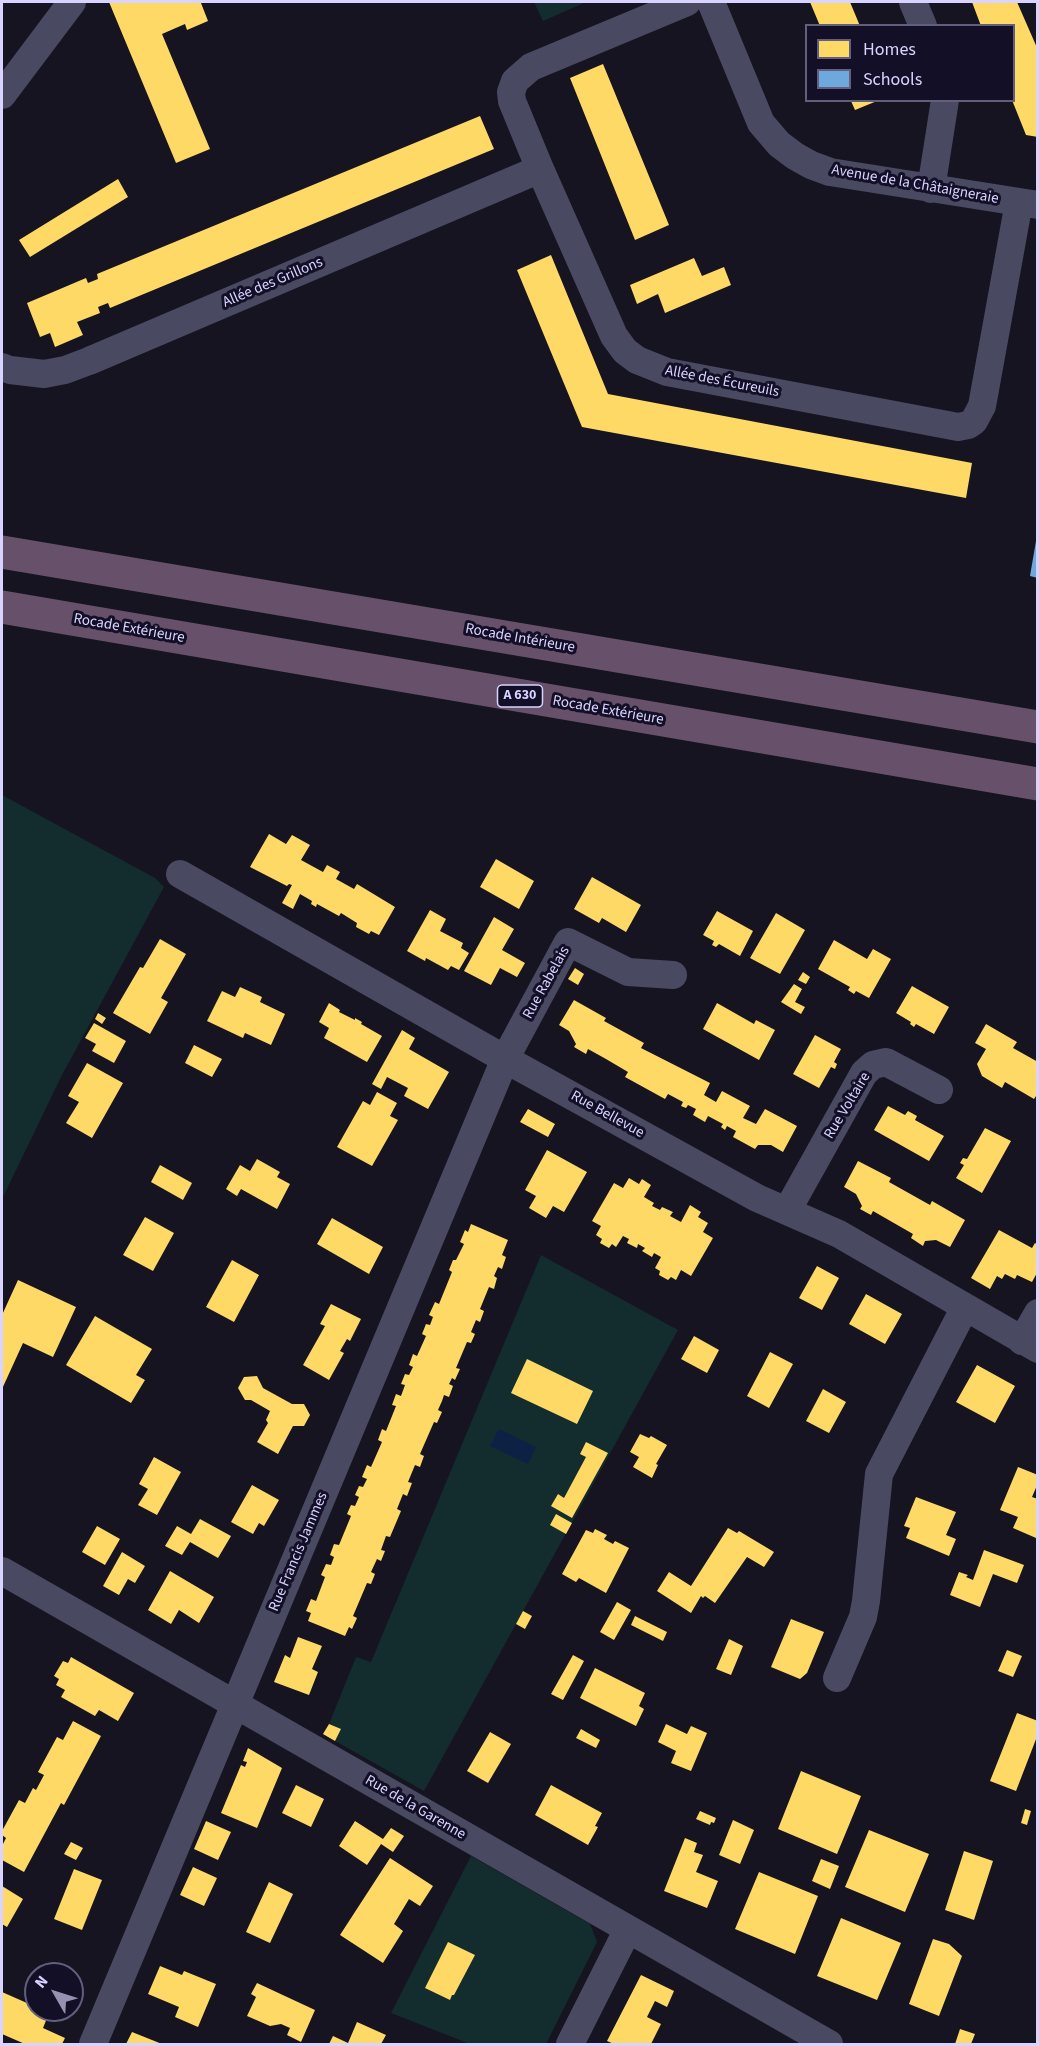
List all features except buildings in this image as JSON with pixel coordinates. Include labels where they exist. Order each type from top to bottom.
[{"type":"highway","name":"Rocade Intérieure","points":[[2,552],[1038,727]]},
{"type":"highway","name":"Rocade Extérieure","points":[[2,607],[1038,784]]},
{"type":"street","points":[[2,95],[72,2]]},
{"type":"street","name":"Allée des Écureuils","points":[[687,2],[531,67],[522,72],[511,92],[512,101],[540,169],[614,336],[625,351],[637,360],[667,372],[958,427],[968,425],[975,421],[982,406],[1028,204]]},
{"type":"street","name":"Avenue de la Châtaigneraie","points":[[711,2],[760,123],[779,144],[811,165],[830,172],[1028,204]]},
{"type":"street","points":[[913,2],[922,24]]},
{"type":"street","points":[[931,189],[945,102]]},
{"type":"street","name":"Allée des Grillons","points":[[2,367],[20,372],[44,374],[65,370],[540,169]]},
{"type":"street","name":"Rue Bellevue","points":[[180,874],[505,1059],[757,1198],[839,1234],[1030,1345]]},
{"type":"street","name":"Rue Rabelais","points":[[505,1059],[568,942],[628,972],[674,975]]},
{"type":"street","name":"Rue Francis Jammes","points":[[93,2044],[505,1059]]},
{"type":"street","name":"Rue Voltaire","points":[[787,1211],[864,1073],[873,1065],[886,1062],[939,1090]]},
{"type":"street","points":[[837,1678],[862,1617],[866,1601],[879,1474],[965,1307]]},
{"type":"street","points":[[1030,1345],[1038,1313]]},
{"type":"street","name":"Rue de la Garenne","points":[[2,1571],[829,2044]]},
{"type":"street","points":[[570,2044],[628,1929]]},
{"type":"green space","points":[[534,2],[586,2],[543,21]]},
{"type":"green space","points":[[2,795],[155,878],[164,887],[62,1075],[4,1195],[2,1195]]},
{"type":"green space","points":[[541,1255],[678,1330],[424,1791],[335,1741],[341,1730],[329,1724],[356,1657],[371,1662]]},
{"type":"green space","points":[[471,1856],[590,1924],[597,1942],[546,2044],[470,2044],[391,2013]]},
{"type":"water","points":[[499,1429],[536,1447],[528,1464],[490,1446]]}]
